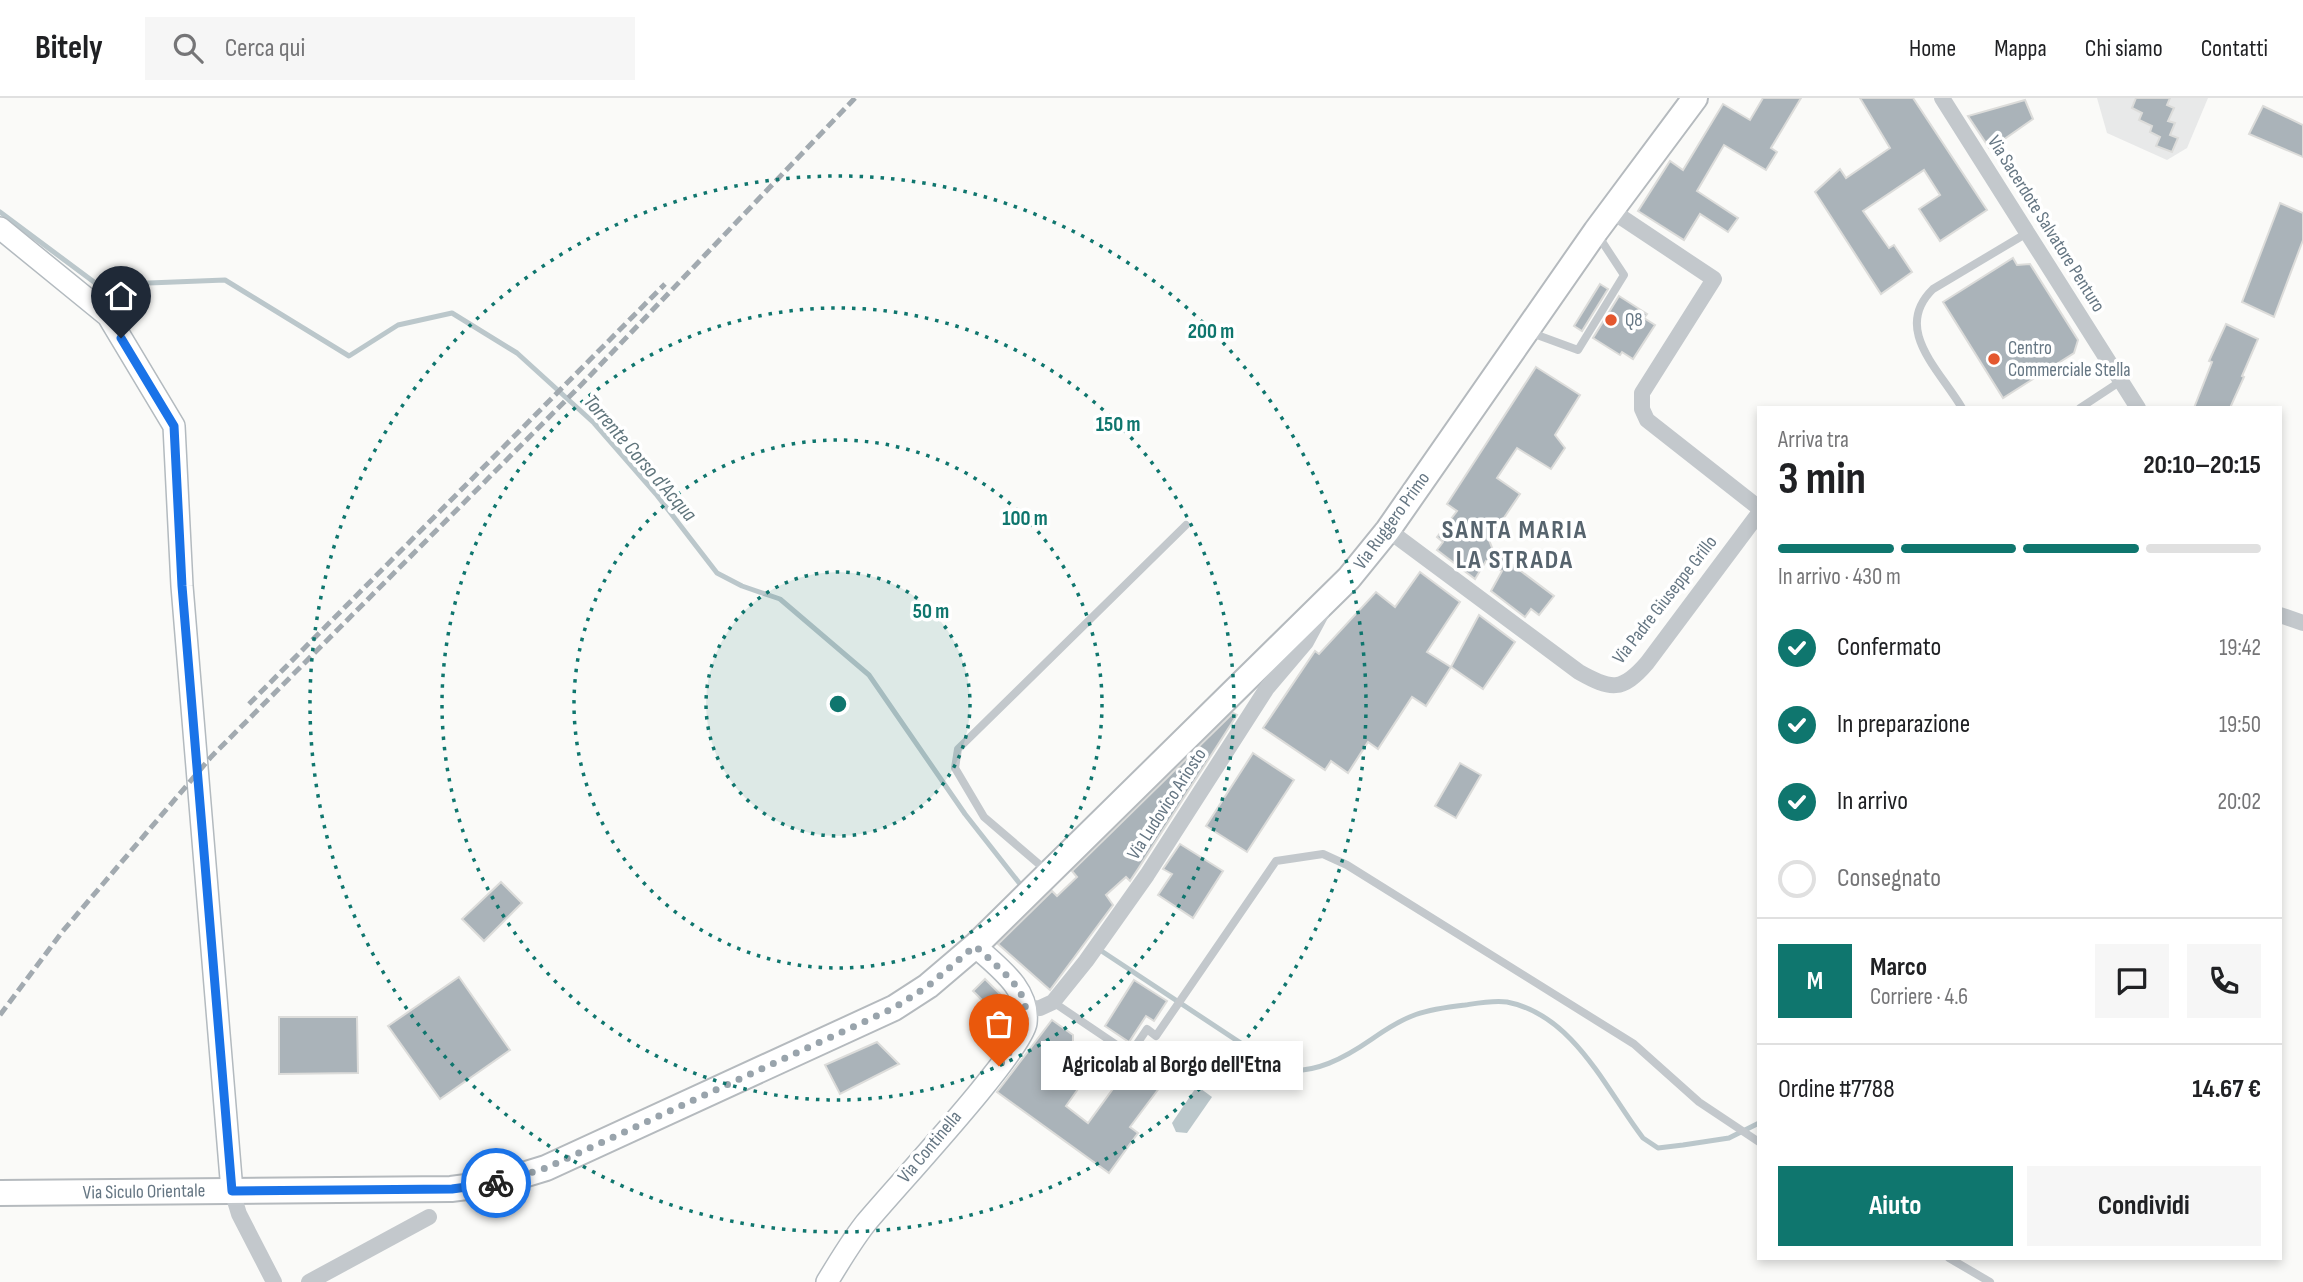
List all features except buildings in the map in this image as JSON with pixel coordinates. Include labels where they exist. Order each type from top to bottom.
[{"type":"main road","name":"Via Ruggero Primo","points":[[975,946],[1327,603],[1388,530],[1596,232],[1695,98]]},
{"type":"main road","name":"Via Siculo Orientale","points":[[0,1193],[452,1189],[497,1182],[546,1168],[894,1008],[928,986],[975,946]]},
{"type":"street","name":"Via Sacerdote Salvatore Penturo","points":[[1942,98],[2137,406]]},
{"type":"street","points":[[1612,211],[1714,279],[1642,393],[1642,409],[1647,420],[1757,506]]},
{"type":"street","points":[[0,228],[108,316],[174,426],[183,598],[232,1191],[239,1214],[274,1282]]},
{"type":"street","name":"Via Padre Giuseppe Grillo","points":[[1388,530],[1579,672],[1602,685],[1621,686],[1633,679],[1647,663],[1757,516]]},
{"type":"street","name":"Via Ludovico Ariosto","points":[[1053,1002],[1147,875],[1267,688],[1306,642],[1327,603]]},
{"type":"street","points":[[2282,616],[2303,623]]},
{"type":"street","points":[[975,946],[1008,976],[1026,1009],[1040,1008],[1053,1002]]},
{"type":"street","name":"Via Continella","points":[[827,1282],[848,1248],[1019,1041],[1026,1023],[1026,1009]]},
{"type":"street","points":[[309,1282],[429,1217]]},
{"type":"lane","points":[[1526,331],[1578,350],[1624,275],[1596,232]]},
{"type":"lane","points":[[1961,406],[1916,335],[1916,313],[1922,300],[1933,289],[2027,233]]},
{"type":"lane","points":[[2083,406],[2121,381]]},
{"type":"lane","points":[[1050,873],[984,817],[955,768],[958,749],[1186,525]]},
{"type":"lane","points":[[1053,1002],[1130,1054],[1147,1029],[1156,1036],[1276,861],[1323,854],[1347,865],[1634,1044],[1699,1102],[1756,1140]]},
{"type":"lane","points":[[1952,1260],[1990,1282]]},
{"type":"shaded area","points":[[2097,98],[2208,98],[2187,148],[2167,160],[2107,133]]},
{"type":"shaded area","points":[[1197,1086],[1212,1097],[1187,1133],[1176,1132],[1172,1123]]},
{"type":"waterway","name":"Torrente Corso d'Acqua","points":[[0,212],[98,285],[225,280],[349,356],[398,325],[452,313],[517,353],[594,423],[656,494],[717,573],[742,586],[780,599],[869,675],[965,814],[1020,884]]},
{"type":"waterway","points":[[1103,952],[1280,1069],[1305,1070],[1329,1063],[1396,1024],[1426,1011],[1486,1002],[1507,1002],[1531,1010],[1570,1038],[1643,1138],[1658,1148],[1729,1138],[1757,1124]]},
{"type":"railway","points":[[0,1015],[62,932],[211,757],[582,384],[855,98]]},
{"type":"railway","points":[[249,704],[665,284]]},
{"type":"way so far","points":[[496,1183],[546,1168],[894,1008],[928,986],[975,946],[1008,976],[1019,991],[1026,1009],[1024,1032],[999,1066]]},
{"type":"place","name":"Q8","points":[[1611,320]]},
{"type":"place","name":"Centro Commerciale Stella","points":[[1994,359]]},
{"type":"place","name":"Agricolab al Borgo dell'Etna","points":[[999,1066]]},
{"type":"district","name":"SANTA MARIA LA STRADA","points":[[1515,545]]},
{"type":"route","points":[[121,338],[174,426],[182,586],[232,1191],[452,1189],[496,1183]]}]
